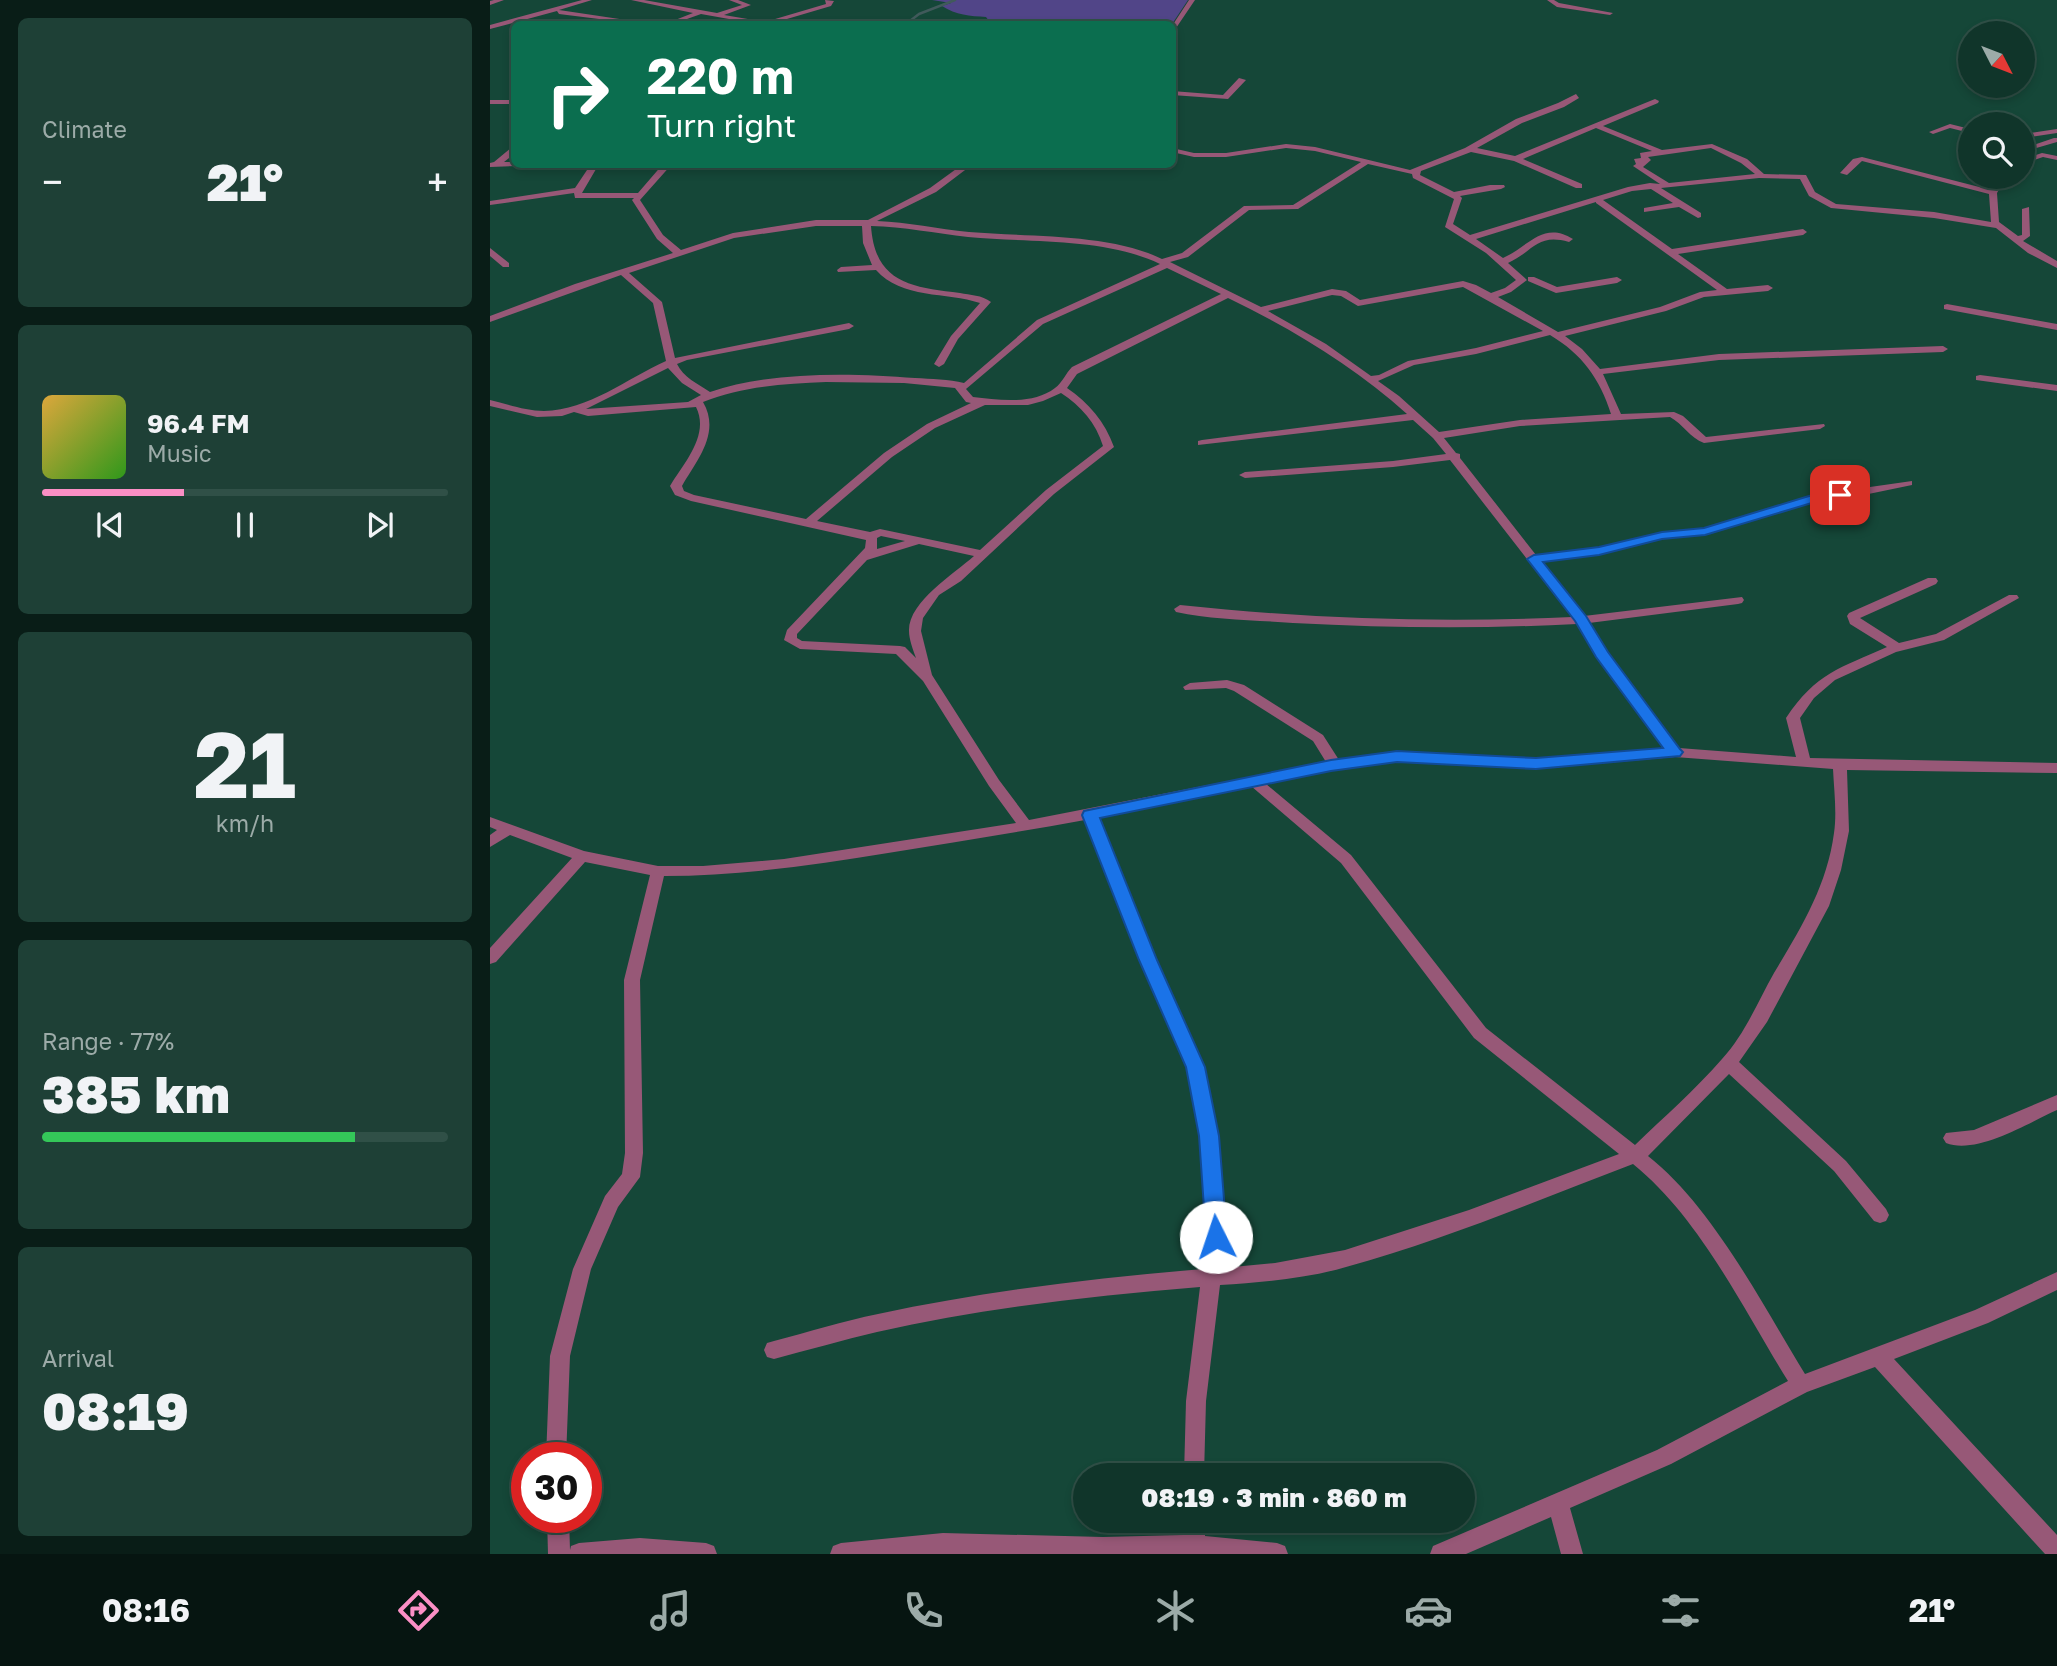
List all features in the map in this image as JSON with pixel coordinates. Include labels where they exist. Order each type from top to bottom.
[{"type":"street","points":[[490,3],[501,0]]},
{"type":"street","points":[[512,21],[589,0]]},
{"type":"street","points":[[634,0],[748,21]]},
{"type":"street","points":[[677,6],[695,0]]},
{"type":"street","points":[[718,14],[748,5],[733,0],[722,4]]},
{"type":"street","points":[[778,21],[821,8],[831,3],[828,0]]},
{"type":"street","points":[[1176,26],[1192,0]]},
{"type":"street","points":[[1549,0],[1557,5],[1610,13]]},
{"type":"street","points":[[550,11],[627,21]]},
{"type":"street","points":[[676,21],[702,12]]},
{"type":"street","points":[[490,27],[511,21]]},
{"type":"street","points":[[1176,93],[1225,97],[1242,80]]},
{"type":"street","points":[[1176,151],[1194,155],[1226,155],[1286,146],[1315,149],[1365,163],[1382,163],[1410,172],[1470,149],[1519,121],[1561,105],[1576,96]]},
{"type":"street","points":[[1517,159],[1655,101]]},
{"type":"street","points":[[490,102],[511,102]]},
{"type":"street","points":[[1595,125],[1660,152]]},
{"type":"street","points":[[1933,132],[1950,126],[1958,128]]},
{"type":"street","points":[[2035,134],[2057,131]]},
{"type":"street","points":[[2035,145],[2057,140]]},
{"type":"street","points":[[1666,184],[1637,166],[1643,164],[1637,161],[1647,160],[1643,155],[1713,146],[1744,162],[1762,176]]},
{"type":"street","points":[[1470,149],[1517,159],[1579,186]]},
{"type":"street","points":[[493,165],[511,152]]},
{"type":"street","points":[[2035,152],[2057,158]]},
{"type":"street","points":[[2035,158],[2042,155]]},
{"type":"street","points":[[1844,173],[1856,161],[1863,159],[1993,192]]},
{"type":"street","points":[[692,403],[708,395],[746,386],[795,381],[863,378],[966,386],[1040,321],[1185,255],[1247,208],[1295,206],[1365,163]]},
{"type":"street","points":[[493,165],[511,164]]},
{"type":"street","points":[[592,168],[578,190],[578,196],[640,195]]},
{"type":"street","points":[[664,168],[636,200],[649,215],[657,236],[666,247],[682,254]]},
{"type":"street","points":[[868,222],[933,190],[964,168]]},
{"type":"street","points":[[1417,170],[1416,176],[1458,198],[1448,225],[1471,238],[1521,279],[1508,290],[1490,297]]},
{"type":"street","points":[[1471,238],[1631,189],[1650,185],[1762,176],[1801,176],[1812,194],[1834,206],[1934,215],[1998,226]]},
{"type":"street","points":[[1650,185],[1698,215]]},
{"type":"street","points":[[1453,195],[1501,187]]},
{"type":"street","points":[[1995,189],[1994,219],[1998,226],[2057,265]]},
{"type":"street","points":[[490,203],[578,190]]},
{"type":"street","points":[[1598,201],[1724,291]]},
{"type":"street","points":[[1647,211],[1679,204]]},
{"type":"street","points":[[2017,240],[2026,236],[2026,209]]},
{"type":"street","points":[[868,222],[865,237],[876,267],[889,279],[915,288],[986,302],[954,338],[939,363]]},
{"type":"street","points":[[490,319],[623,272],[758,230],[816,223],[868,222],[966,234],[1100,244],[1132,250],[1165,262],[1260,310],[1323,346],[1371,379],[1437,436],[1456,456],[1581,620],[1601,654],[1675,752]]},
{"type":"street","points":[[1671,252],[1803,232]]},
{"type":"street","points":[[1502,262],[1513,257],[1525,244],[1543,236],[1556,235],[1569,239]]},
{"type":"street","points":[[490,251],[506,265]]},
{"type":"street","points":[[841,270],[876,267]]},
{"type":"street","points":[[623,272],[657,302],[670,363],[686,381],[708,395]]},
{"type":"street","points":[[1531,279],[1556,290],[1618,281]]},
{"type":"street","points":[[1260,310],[1332,292],[1343,293],[1358,303],[1459,284],[1473,287],[1569,342],[1599,372],[1612,399],[1617,418]]},
{"type":"street","points":[[1371,379],[1381,378],[1411,363],[1663,309],[1703,294],[1768,288]]},
{"type":"street","points":[[957,384],[970,400],[1035,400],[1049,396],[1062,389],[1070,373],[1076,369],[1227,295]]},
{"type":"street","points":[[1947,307],[2057,327]]},
{"type":"street","points":[[490,403],[540,414],[574,409],[617,391],[670,363],[802,333],[849,326]]},
{"type":"street","points":[[1599,372],[1719,357],[1943,349]]},
{"type":"street","points":[[1980,378],[2057,388]]},
{"type":"street","points":[[928,678],[915,631],[917,618],[935,592],[957,578],[1050,492],[1109,447],[1102,430],[1086,406],[1062,389]]},
{"type":"street","points":[[807,523],[888,455],[932,426],[984,401]]},
{"type":"street","points":[[574,409],[588,413],[699,404],[702,408],[704,434],[701,447],[676,486],[679,493],[691,498],[869,537],[880,532],[981,554]]},
{"type":"street","points":[[1437,436],[1520,423],[1675,415],[1704,440],[1820,426]]},
{"type":"street","points":[[1202,443],[1416,416]]},
{"type":"street","points":[[1245,475],[1393,464],[1456,456]]},
{"type":"street","points":[[1534,559],[1599,551],[1662,536],[1705,531],[1814,498],[1854,495],[1908,484]]},
{"type":"street","points":[[869,537],[873,542],[864,558],[791,633],[790,640],[800,645],[900,650],[928,678],[993,783],[1026,826]]},
{"type":"street","points":[[864,558],[918,540]]},
{"type":"street","points":[[1898,648],[1854,621],[1853,616],[1932,581]]},
{"type":"street","points":[[1804,763],[1793,718],[1809,695],[1830,677],[1898,648],[1940,637],[2013,598]]},
{"type":"street","points":[[1180,610],[1244,617],[1388,622],[1581,620],[1738,600]]},
{"type":"street","points":[[1189,687],[1227,684],[1240,688],[1318,738],[1335,765]]},
{"type":"street","points":[[490,822],[582,856],[658,871],[742,869],[1090,815],[1335,765],[1417,756],[1536,764],[1675,752],[1840,765],[2057,768]]},
{"type":"street","points":[[774,1350],[877,1323],[946,1310],[1106,1286],[1287,1271],[1345,1259],[1469,1218],[1637,1155],[1729,1063],[1761,1017],[1780,978],[1801,945],[1834,870],[1842,831],[1840,765]]},
{"type":"street","points":[[1254,781],[1346,859],[1480,1033],[1659,1175],[1709,1236],[1801,1385]]},
{"type":"street","points":[[1090,815],[1148,960],[1195,1067],[1209,1136],[1216,1237],[1196,1401],[1194,1463]]},
{"type":"street","points":[[490,842],[508,829]]},
{"type":"street","points":[[490,958],[582,856]]},
{"type":"street","points":[[557,1442],[560,1356],[582,1269],[611,1202],[631,1177],[635,1139],[632,980],[658,871]]},
{"type":"street","points":[[1729,1063],[1840,1166],[1880,1215]]},
{"type":"street","points":[[1952,1138],[1975,1138],[2057,1102]]},
{"type":"street","points":[[1441,1554],[1664,1457],[1801,1385],[1981,1317],[2057,1281]]},
{"type":"street","points":[[1878,1356],[2057,1551]]},
{"type":"street","points":[[1558,1502],[1572,1554]]},
{"type":"street","points":[[558,1533],[559,1554]]},
{"type":"street","points":[[1194,1533],[1194,1546]]},
{"type":"street","points":[[841,1554],[943,1544],[1104,1548],[1194,1546],[1277,1554]]},
{"type":"street","points":[[579,1554],[640,1549],[706,1554]]},
{"type":"shaded area","points":[[932,0],[1188,0],[1174,21],[989,21],[986,17],[958,13],[942,6],[951,3]]},
{"type":"waterway","points":[[910,21],[919,14],[955,0]]},
{"type":"route","points":[[1216,1237],[1209,1136],[1195,1067],[1148,960],[1090,815],[1331,766],[1397,757],[1536,764],[1675,752],[1534,559],[1599,551],[1634,541],[1705,531],[1746,521],[1814,498],[1840,495]]}]
